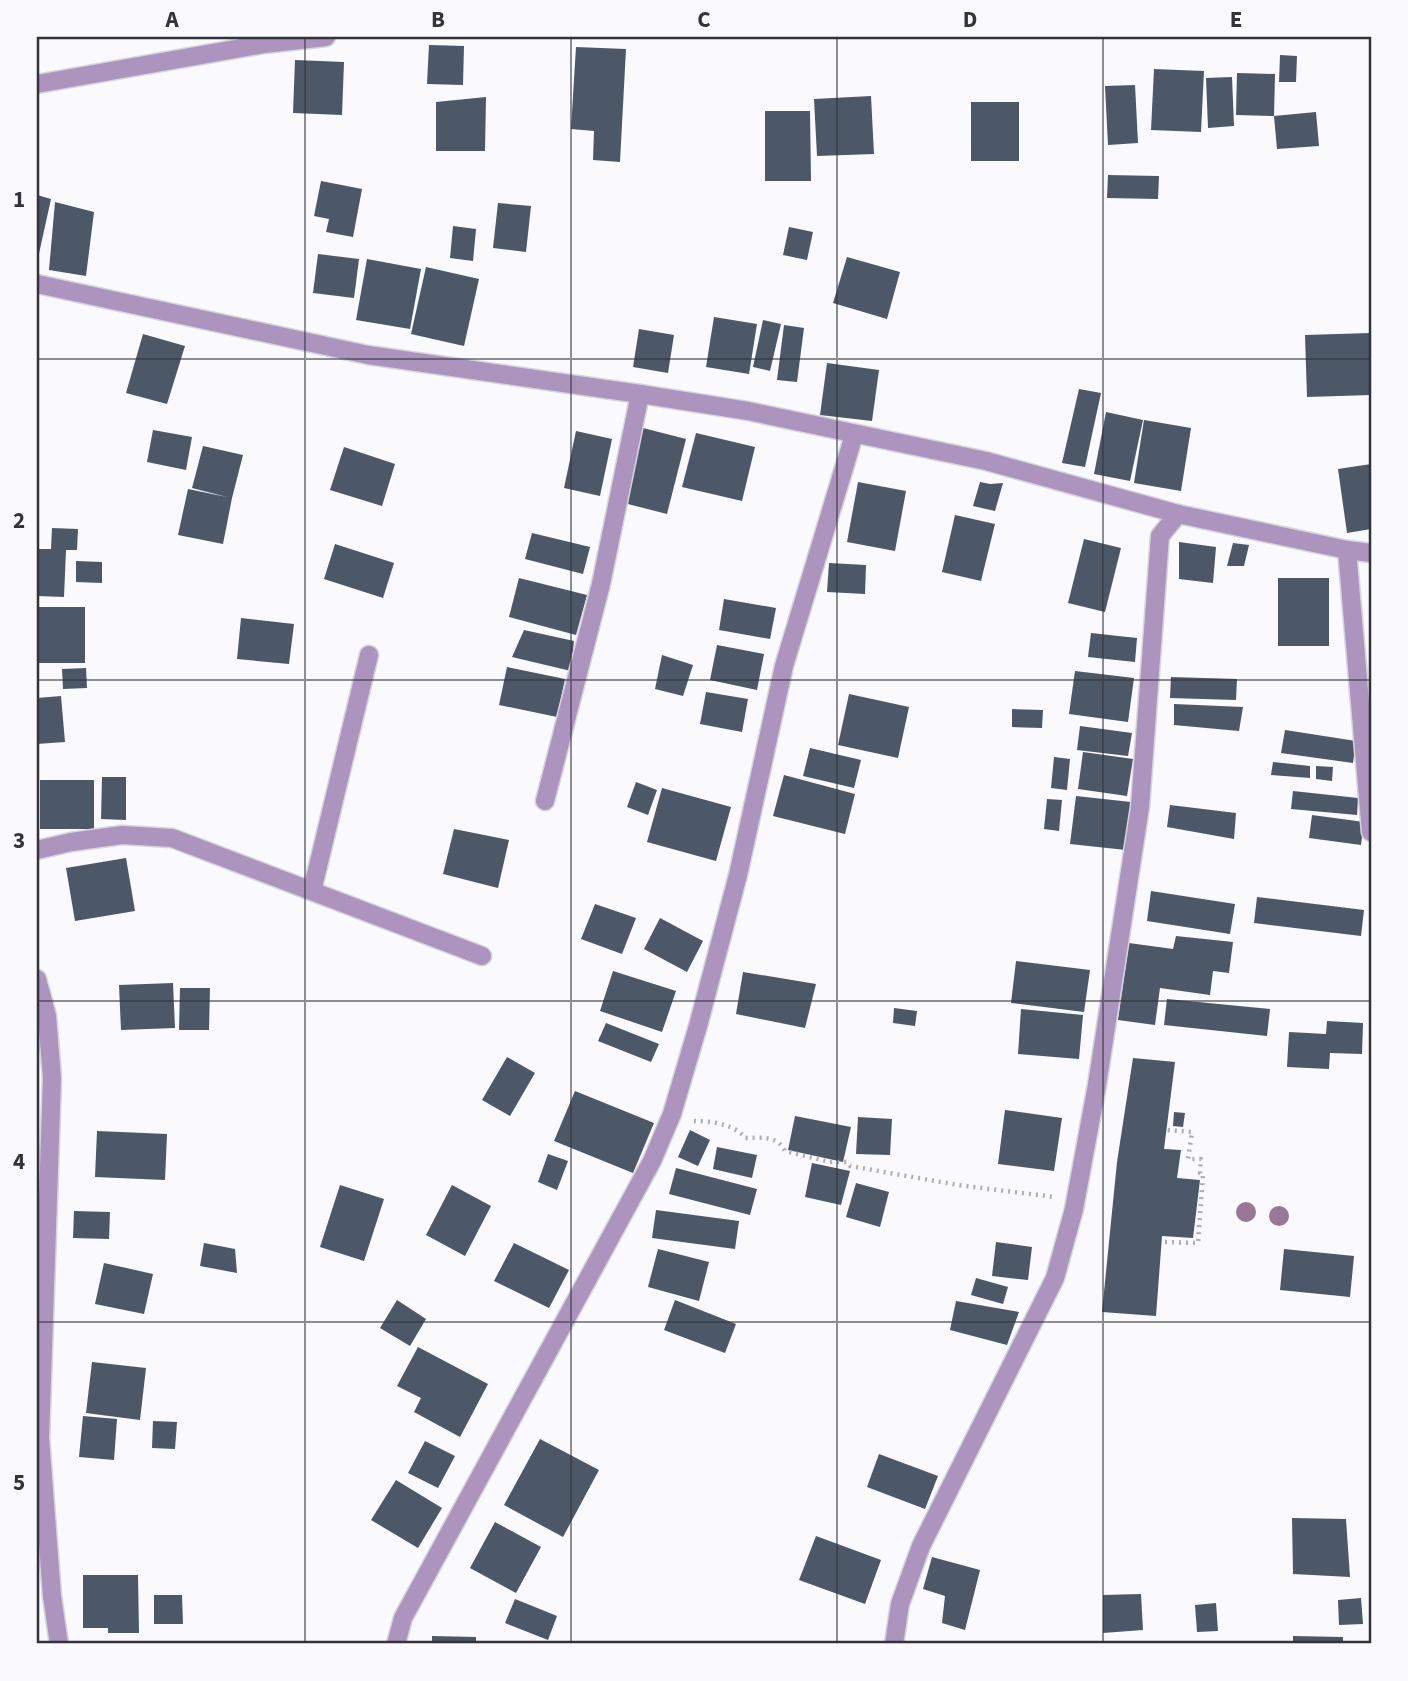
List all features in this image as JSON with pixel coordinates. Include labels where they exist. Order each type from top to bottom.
[{"type":"street","points":[[37,84],[264,44],[326,37]]},
{"type":"street","points":[[37,284],[368,355],[748,411],[986,461],[1111,497],[1347,550],[1371,553]]},
{"type":"street","points":[[545,801],[601,584],[640,394]]},
{"type":"street","points":[[396,1644],[403,1618],[652,1161],[672,1114],[738,875],[783,666],[854,435]]},
{"type":"street","points":[[894,1644],[900,1604],[921,1546],[1055,1278],[1076,1199],[1097,1085],[1140,807],[1160,536],[1178,513]]},
{"type":"street","points":[[1347,550],[1371,832]]},
{"type":"street","points":[[312,891],[369,655]]},
{"type":"street","points":[[37,850],[122,835],[172,838],[482,956]]},
{"type":"street","points":[[37,979],[47,1016],[40,1438],[51,1596],[59,1644]]},
{"type":"path","points":[[672,1114],[740,1131],[745,1138],[774,1139],[785,1151],[830,1162],[847,1162],[850,1166],[958,1185],[1076,1199]]},
{"type":"path","points":[[1165,1242],[1198,1243],[1203,1174],[1200,1174],[1201,1159],[1188,1159],[1192,1132],[1167,1130]]},
{"type":"building","points":[[429,45],[464,46],[463,85],[427,84]]},
{"type":"building","points":[[576,47],[626,49],[620,162],[593,160],[594,131],[571,129]]},
{"type":"building","points":[[1280,55],[1297,56],[1296,82],[1279,82]]},
{"type":"building","points":[[295,60],[344,62],[342,115],[293,113]]},
{"type":"building","points":[[1154,69],[1204,71],[1201,132],[1151,130]]},
{"type":"building","points":[[1237,73],[1275,74],[1274,116],[1236,115]]},
{"type":"building","points":[[1232,77],[1234,126],[1208,128],[1206,78]]},
{"type":"building","points":[[1135,85],[1138,143],[1108,145],[1105,86]]},
{"type":"building","points":[[871,96],[874,154],[817,156],[814,99]]},
{"type":"building","points":[[486,97],[485,151],[436,151],[436,102]]},
{"type":"building","points":[[971,102],[1019,102],[1019,161],[971,161]]},
{"type":"building","points":[[765,111],[810,111],[811,181],[765,181]]},
{"type":"building","points":[[1316,112],[1319,146],[1277,149],[1274,116]]},
{"type":"building","points":[[1108,175],[1159,176],[1158,199],[1107,198]]},
{"type":"building","points":[[321,181],[362,189],[353,237],[326,232],[329,219],[314,216]]},
{"type":"building","points":[[37,195],[51,199],[38,258],[37,258]]},
{"type":"building","points":[[55,202],[94,212],[86,276],[49,270]]},
{"type":"building","points":[[498,203],[531,206],[526,252],[493,248]]},
{"type":"building","points":[[453,226],[476,229],[473,261],[450,258]]},
{"type":"building","points":[[789,227],[813,232],[807,260],[783,255]]},
{"type":"building","points":[[318,254],[359,259],[354,298],[313,293]]},
{"type":"building","points":[[847,257],[900,272],[887,319],[833,303]]},
{"type":"building","points":[[367,259],[421,269],[410,329],[356,320]]},
{"type":"building","points":[[426,267],[479,279],[464,346],[411,334]]},
{"type":"building","points":[[714,317],[757,324],[749,374],[706,367]]},
{"type":"building","points":[[763,320],[781,324],[770,371],[753,367]]},
{"type":"building","points":[[784,325],[804,328],[797,382],[777,380]]},
{"type":"building","points":[[639,329],[674,335],[668,373],[633,367]]},
{"type":"building","points":[[1371,333],[1371,395],[1307,397],[1305,335]]},
{"type":"building","points":[[143,334],[185,346],[167,404],[126,393]]},
{"type":"building","points":[[827,363],[879,370],[872,421],[820,415]]},
{"type":"building","points":[[1079,389],[1101,393],[1085,467],[1062,463]]},
{"type":"building","points":[[1106,412],[1143,420],[1130,481],[1094,474]]},
{"type":"building","points":[[1144,420],[1191,428],[1181,491],[1134,483]]},
{"type":"building","points":[[643,428],[686,439],[667,514],[624,503]]},
{"type":"building","points":[[153,430],[192,437],[186,470],[147,462]]},
{"type":"building","points":[[576,431],[612,439],[600,496],[564,488]]},
{"type":"building","points":[[696,433],[755,447],[742,501],[682,487]]},
{"type":"building","points":[[203,446],[243,455],[223,544],[178,535],[188,489],[227,497],[192,488]]},
{"type":"building","points":[[344,447],[395,464],[382,506],[330,490]]},
{"type":"building","points":[[1371,464],[1371,529],[1347,533],[1338,469]]},
{"type":"building","points":[[858,482],[906,491],[895,551],[847,542]]},
{"type":"building","points":[[980,482],[1003,483],[995,511],[973,506]]},
{"type":"building","points":[[955,515],[995,524],[981,581],[942,572]]},
{"type":"building","points":[[52,528],[78,529],[77,550],[66,550],[64,597],[37,596],[37,549],[51,549]]},
{"type":"building","points":[[532,533],[590,547],[583,574],[525,559]]},
{"type":"building","points":[[1084,539],[1121,548],[1105,612],[1068,603]]},
{"type":"building","points":[[1179,542],[1216,547],[1213,583],[1179,579]]},
{"type":"building","points":[[1233,543],[1249,545],[1244,566],[1227,566]]},
{"type":"building","points":[[335,544],[394,563],[383,598],[324,579]]},
{"type":"building","points":[[76,561],[102,562],[102,583],[76,582]]},
{"type":"building","points":[[829,563],[866,565],[865,594],[827,592]]},
{"type":"building","points":[[519,578],[587,595],[576,635],[509,617]]},
{"type":"building","points":[[1278,578],[1329,578],[1329,646],[1278,646]]},
{"type":"building","points":[[724,599],[776,608],[770,639],[719,630]]},
{"type":"building","points":[[37,607],[85,607],[85,663],[37,663]]},
{"type":"building","points":[[241,618],[294,624],[289,664],[237,659]]},
{"type":"building","points":[[524,630],[574,641],[571,671],[512,657]]},
{"type":"building","points":[[1091,633],[1137,638],[1135,662],[1088,657]]},
{"type":"building","points":[[717,645],[764,654],[757,690],[710,680]]},
{"type":"building","points":[[662,655],[693,665],[683,696],[655,689]]},
{"type":"building","points":[[507,667],[565,679],[557,717],[499,705]]},
{"type":"building","points":[[86,668],[87,688],[63,689],[62,669]]},
{"type":"building","points":[[1075,671],[1134,678],[1128,722],[1069,714]]},
{"type":"building","points":[[1171,677],[1237,679],[1236,700],[1170,698]]},
{"type":"building","points":[[706,692],[748,699],[742,732],[700,724]]},
{"type":"building","points":[[849,694],[909,707],[898,758],[838,745]]},
{"type":"building","points":[[61,696],[65,742],[37,744],[37,698]]},
{"type":"building","points":[[1174,704],[1243,707],[1239,731],[1174,725]]},
{"type":"building","points":[[1012,709],[1043,710],[1042,728],[1012,727]]},
{"type":"building","points":[[1080,726],[1132,733],[1128,756],[1077,750]]},
{"type":"building","points":[[1285,730],[1356,741],[1353,763],[1281,753]]},
{"type":"building","points":[[810,748],[861,760],[854,788],[803,776]]},
{"type":"building","points":[[1083,752],[1133,759],[1127,796],[1078,789]]},
{"type":"building","points":[[1054,757],[1070,759],[1067,790],[1051,788]]},
{"type":"building","points":[[1273,762],[1310,766],[1310,778],[1271,775]]},
{"type":"building","points":[[1316,766],[1333,767],[1332,781],[1316,779]]},
{"type":"building","points":[[784,775],[855,794],[845,834],[773,816]]},
{"type":"building","points":[[102,777],[126,777],[126,820],[101,819]]},
{"type":"building","points":[[40,780],[94,780],[94,829],[40,829]]},
{"type":"building","points":[[636,782],[657,790],[648,815],[627,807]]},
{"type":"building","points":[[662,788],[731,807],[716,861],[647,842]]},
{"type":"building","points":[[1293,791],[1358,798],[1357,815],[1291,809]]},
{"type":"building","points":[[1076,796],[1131,802],[1126,850],[1070,844]]},
{"type":"building","points":[[1047,799],[1062,800],[1059,831],[1044,829]]},
{"type":"building","points":[[1170,805],[1236,813],[1234,839],[1167,827]]},
{"type":"building","points":[[1312,815],[1364,822],[1361,845],[1309,838]]},
{"type":"building","points":[[454,829],[509,840],[498,888],[443,874]]},
{"type":"building","points":[[126,858],[135,911],[75,921],[66,868]]},
{"type":"building","points":[[1151,891],[1235,904],[1230,934],[1147,921]]},
{"type":"building","points":[[1257,897],[1364,910],[1361,936],[1254,923]]},
{"type":"building","points":[[595,904],[636,918],[622,954],[581,939]]},
{"type":"building","points":[[660,918],[703,941],[687,972],[644,949]]},
{"type":"building","points":[[1176,936],[1233,942],[1229,973],[1213,971],[1210,995],[1160,988],[1155,1025],[1118,1020],[1129,943],[1173,949]]},
{"type":"building","points":[[1016,961],[1090,970],[1084,1012],[1011,1003]]},
{"type":"building","points":[[613,971],[676,991],[662,1032],[600,1011]]},
{"type":"building","points":[[743,972],[816,984],[805,1028],[736,1014]]},
{"type":"building","points":[[173,983],[175,1028],[121,1030],[119,985]]},
{"type":"building","points":[[180,988],[210,988],[209,1030],[179,1030]]},
{"type":"building","points":[[1167,999],[1270,1009],[1267,1036],[1164,1025]]},
{"type":"building","points":[[894,1008],[917,1011],[915,1026],[893,1023]]},
{"type":"building","points":[[1021,1009],[1083,1015],[1079,1059],[1018,1054]]},
{"type":"building","points":[[1327,1021],[1363,1023],[1362,1054],[1330,1053],[1329,1069],[1287,1067],[1289,1032],[1326,1034]]},
{"type":"building","points":[[606,1023],[659,1044],[651,1062],[598,1041]]},
{"type":"building","points":[[507,1057],[535,1073],[510,1116],[482,1100]]},
{"type":"building","points":[[1133,1058],[1175,1062],[1164,1149],[1181,1150],[1177,1178],[1200,1180],[1193,1238],[1162,1236],[1156,1316],[1102,1312],[1117,1162]]},
{"type":"building","points":[[575,1091],[654,1123],[633,1173],[554,1141]]},
{"type":"building","points":[[1005,1110],[1062,1118],[1054,1171],[998,1164]]},
{"type":"building","points":[[1174,1112],[1185,1113],[1183,1127],[1173,1126]]},
{"type":"building","points":[[795,1116],[851,1127],[843,1162],[788,1150]]},
{"type":"building","points":[[858,1117],[892,1119],[890,1155],[856,1154]]},
{"type":"building","points":[[690,1130],[710,1140],[698,1166],[678,1157]]},
{"type":"building","points":[[97,1131],[167,1134],[165,1180],[95,1177]]},
{"type":"building","points":[[717,1147],[757,1155],[752,1178],[713,1169]]},
{"type":"building","points":[[548,1154],[568,1161],[557,1190],[538,1182]]},
{"type":"building","points":[[812,1163],[850,1171],[841,1205],[805,1197]]},
{"type":"building","points":[[676,1168],[757,1189],[750,1215],[669,1194]]},
{"type":"building","points":[[856,1183],[889,1192],[880,1227],[846,1217]]},
{"type":"building","points":[[340,1185],[384,1199],[364,1261],[320,1247]]},
{"type":"building","points":[[452,1185],[491,1206],[465,1256],[426,1235]]},
{"type":"building","points":[[656,1210],[739,1221],[735,1249],[652,1238]]},
{"type":"building","points":[[74,1211],[110,1212],[109,1239],[73,1238]]},
{"type":"building","points":[[996,1242],[1032,1247],[1028,1280],[992,1276]]},
{"type":"building","points":[[204,1243],[235,1249],[237,1273],[200,1266]]},
{"type":"building","points":[[514,1243],[569,1270],[549,1308],[494,1281]]},
{"type":"building","points":[[658,1249],[709,1262],[699,1301],[648,1287]]},
{"type":"building","points":[[1284,1249],[1354,1256],[1350,1297],[1280,1290]]},
{"type":"building","points":[[104,1263],[153,1274],[144,1314],[95,1304]]},
{"type":"building","points":[[976,1278],[1008,1287],[1003,1304],[971,1295]]},
{"type":"building","points":[[397,1300],[426,1319],[410,1346],[380,1328]]},
{"type":"building","points":[[675,1300],[736,1324],[725,1353],[664,1330]]},
{"type":"building","points":[[956,1301],[1019,1312],[1007,1345],[950,1330]]},
{"type":"building","points":[[418,1347],[488,1384],[460,1437],[414,1412],[421,1398],[397,1386]]},
{"type":"building","points":[[92,1362],[146,1368],[140,1420],[86,1413]]},
{"type":"building","points":[[83,1416],[117,1419],[114,1460],[79,1457]]},
{"type":"building","points":[[153,1421],[177,1422],[175,1449],[152,1448]]},
{"type":"building","points":[[540,1439],[599,1470],[563,1537],[504,1505]]},
{"type":"building","points":[[425,1441],[455,1456],[438,1488],[408,1473]]},
{"type":"building","points":[[879,1454],[938,1476],[925,1509],[867,1487]]},
{"type":"building","points":[[396,1480],[442,1508],[418,1548],[371,1520]]},
{"type":"building","points":[[1292,1518],[1346,1519],[1350,1577],[1293,1574]]},
{"type":"building","points":[[495,1522],[541,1547],[516,1593],[470,1568]]},
{"type":"building","points":[[816,1536],[881,1560],[865,1604],[799,1580]]},
{"type":"building","points":[[932,1557],[980,1570],[965,1630],[942,1623],[945,1596],[923,1589]]},
{"type":"building","points":[[83,1575],[138,1575],[139,1633],[108,1633],[108,1628],[83,1628]]},
{"type":"building","points":[[1141,1594],[1143,1630],[1103,1633],[1103,1595]]},
{"type":"building","points":[[154,1595],[182,1595],[183,1624],[154,1624]]},
{"type":"building","points":[[1361,1598],[1363,1624],[1339,1625],[1338,1600]]},
{"type":"building","points":[[515,1599],[557,1616],[548,1640],[505,1623]]},
{"type":"building","points":[[1216,1603],[1218,1631],[1197,1632],[1195,1605]]},
{"type":"building","points":[[432,1636],[476,1637],[476,1644],[432,1644]]},
{"type":"building","points":[[1293,1636],[1343,1637],[1343,1644],[1293,1644]]}]
